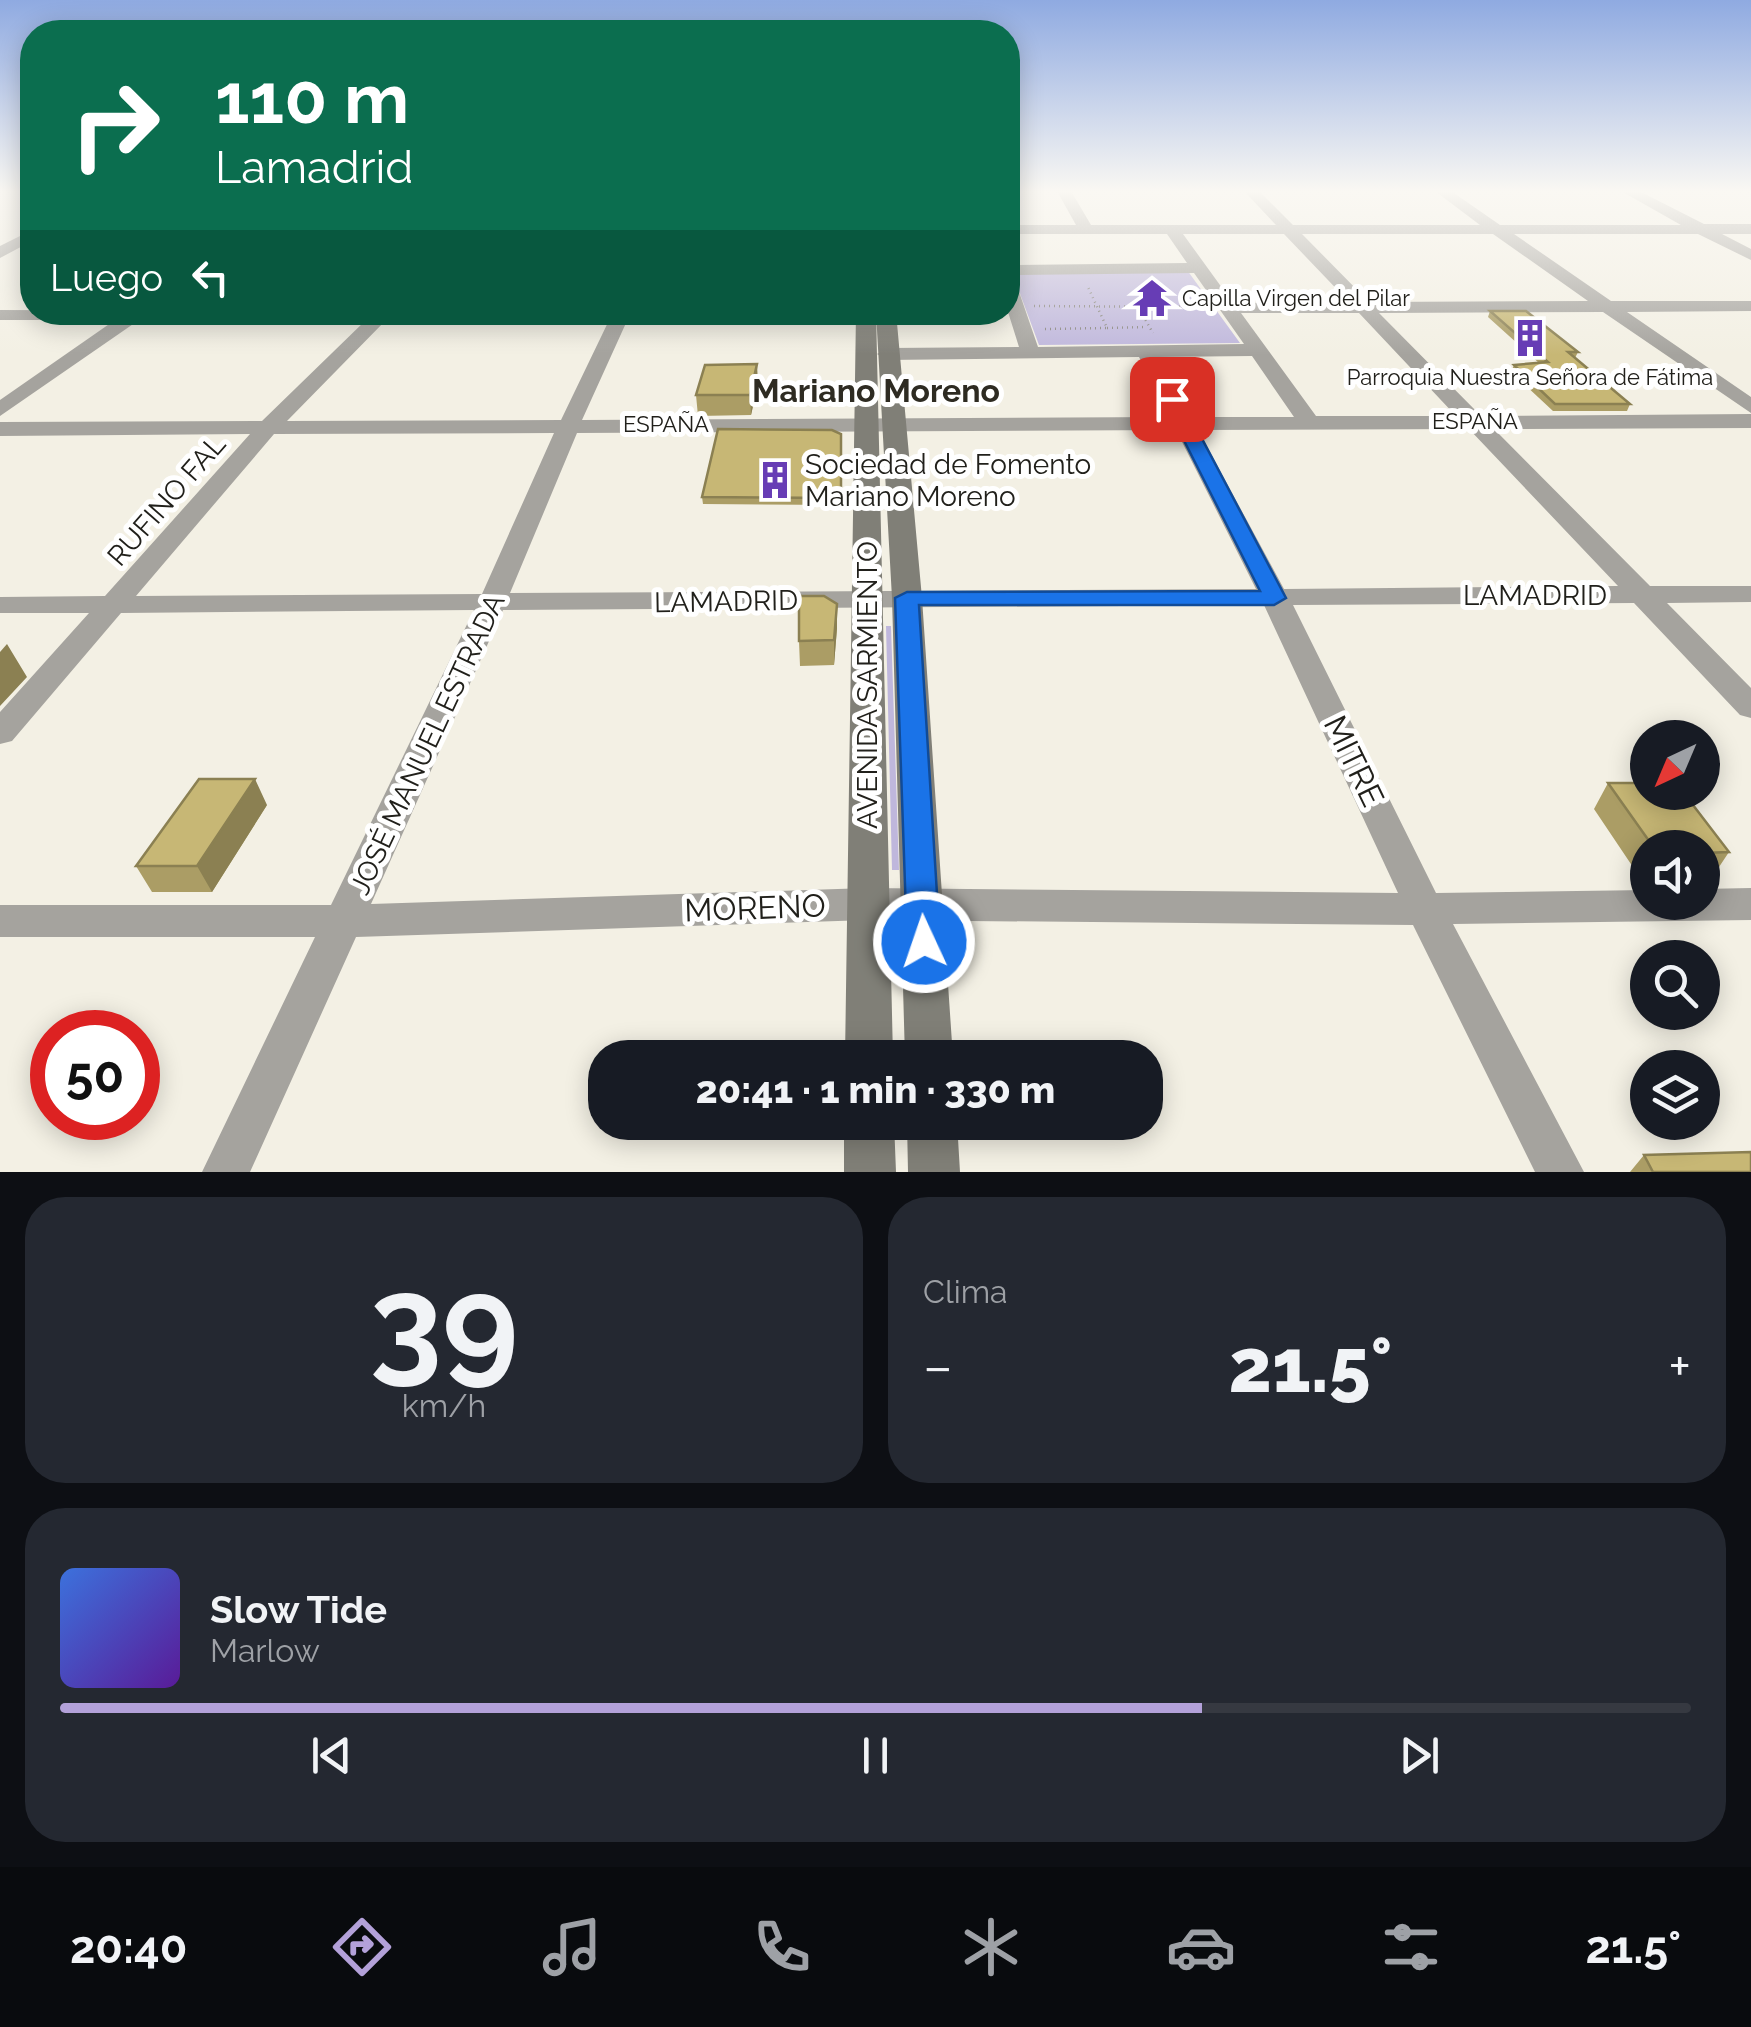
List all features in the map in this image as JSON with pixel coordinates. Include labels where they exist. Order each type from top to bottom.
[{"type":"main road","name":"AVENIDA SARMIENTO","points":[[868,325],[907,598],[928,1040]]},
{"type":"main road","name":"AVENIDA SARMIENTO","points":[[869,1040],[866,599],[886,325]]},
{"type":"main road","points":[[869,1140],[870,1172]]},
{"type":"main road","points":[[933,1140],[934,1172]]},
{"type":"street","points":[[1183,246],[1221,308],[1259,350],[1308,422]]},
{"type":"street","points":[[1303,246],[1751,707]]},
{"type":"street","points":[[1517,246],[1751,407]]},
{"type":"street","points":[[1020,270],[1199,268]]},
{"type":"street","points":[[1221,308],[1751,306]]},
{"type":"street","points":[[1020,322],[1030,352]]},
{"type":"street","points":[[0,410],[120,325]]},
{"type":"street","name":"RUFINO FAL","points":[[0,734],[268,428],[371,325]]},
{"type":"street","name":"JOSÉ MANUEL ESTRADA","points":[[226,1172],[492,604],[616,325]]},
{"type":"street","points":[[887,354],[1030,352],[1151,341],[1259,350]]},
{"type":"street","name":"MITRE","points":[[1151,341],[1185,423],[1560,1172]]},
{"type":"street","name":"ESPAÑA","points":[[0,428],[1751,421]]},
{"type":"street","name":"LAMADRID","points":[[0,605],[1751,594]]},
{"type":"street","name":"MORENO","points":[[0,921],[346,921],[868,904],[1425,909],[1751,904]]},
{"type":"path","points":[[1082,271],[1107,328]]},
{"type":"path","points":[[1024,306],[1221,308]]},
{"type":"path","points":[[1138,306],[1151,341]]},
{"type":"path","points":[[1033,329],[1107,328],[1151,341]]},
{"type":"shaded area","points":[[1187,270],[1240,343],[1039,345],[1020,294],[1020,272]]},
{"type":"shaded area","points":[[886,626],[891,626],[899,870],[892,870]]},
{"type":"building","points":[[1490,311],[1526,311],[1578,352],[1568,352],[1630,404],[1555,404],[1514,365],[1548,362]]},
{"type":"building","points":[[757,364],[750,395],[696,395],[705,365]]},
{"type":"building","name":"Sociedad de Fomento Mariano Moreno","points":[[718,429],[832,430],[841,434],[841,498],[702,497]]},
{"type":"building","points":[[799,596],[824,596],[837,604],[834,640],[799,641]]},
{"type":"building","points":[[199,779],[255,779],[197,866],[136,866]]},
{"type":"building","points":[[1608,783],[1630,783],[1630,810],[1697,810],[1712,830],[1641,830]]},
{"type":"building","points":[[1751,1152],[1751,1172],[1653,1172],[1644,1155]]},
{"type":"place","name":"Capilla Virgen del Pilar","points":[[1152,298]]},
{"type":"place","name":"Parroquia Nuestra Señora de Fátima","points":[[1530,338]]},
{"type":"place","name":"Sociedad de Fomento Mariano Moreno","points":[[775,480]]},
{"type":"district","name":"Mariano Moreno","points":[[876,391]]},
{"type":"route","points":[[924,942],[907,598],[1274,598],[1172,399]]}]
